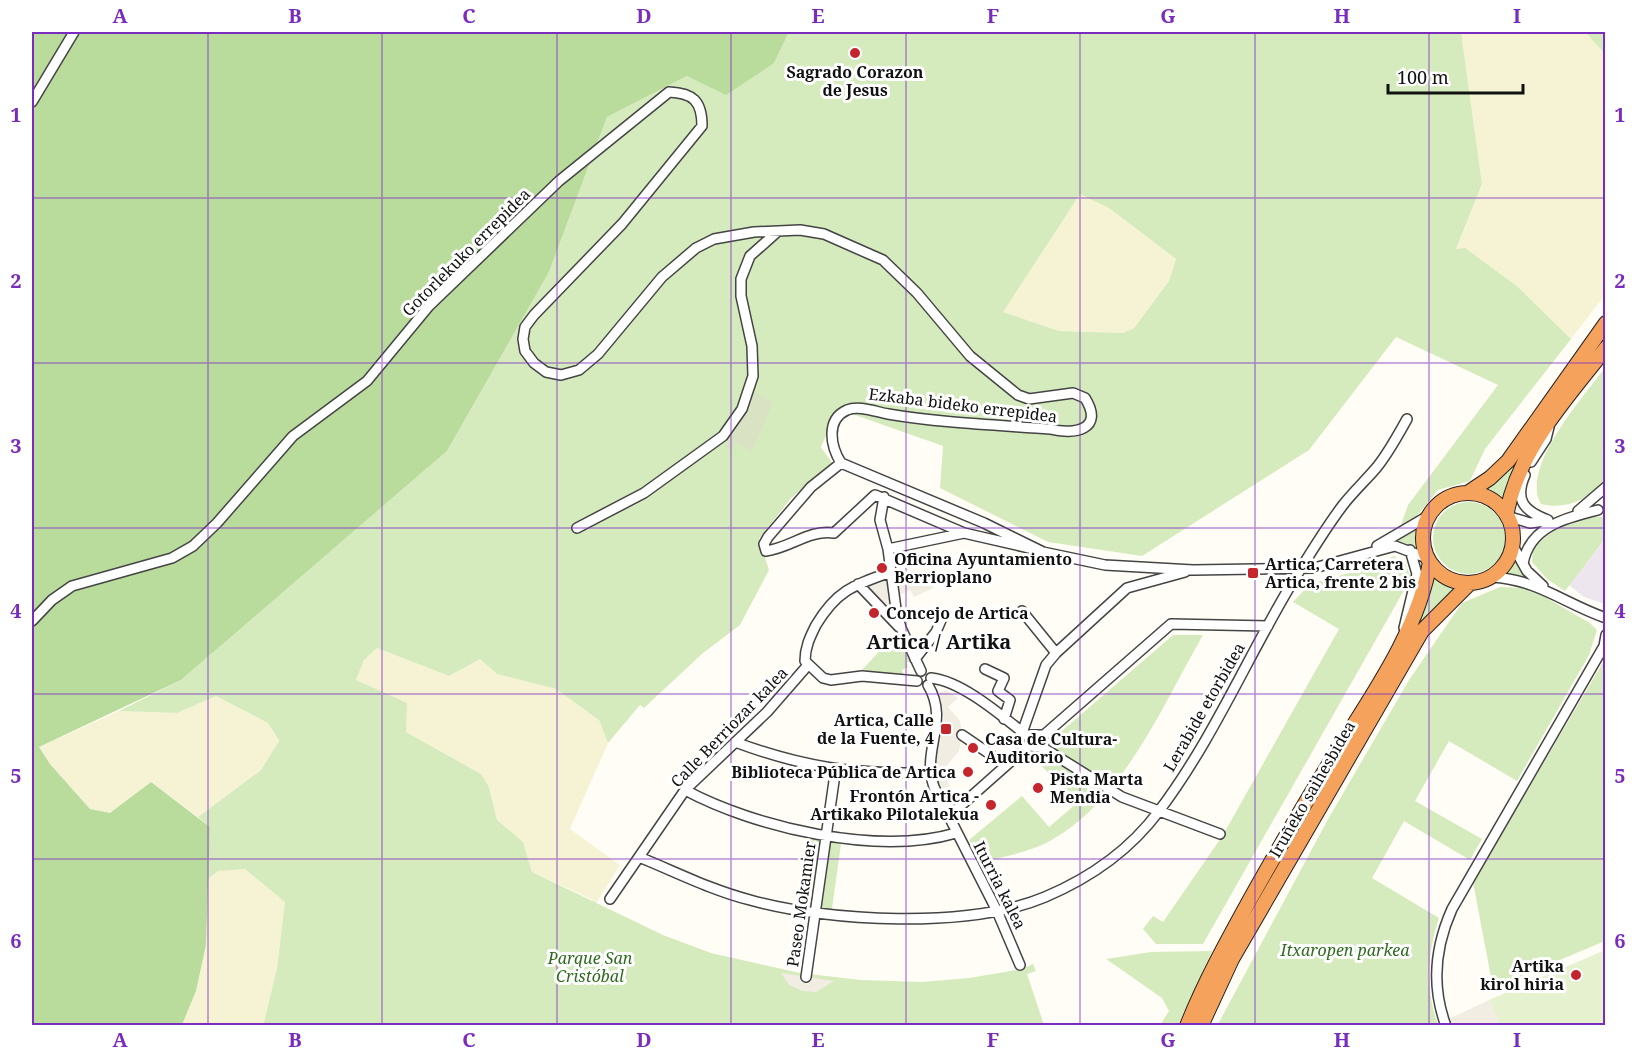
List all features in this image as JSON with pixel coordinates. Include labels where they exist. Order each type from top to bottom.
[{"type":"highway","points":[[1469,492],[1496,501],[1508,515],[1514,531],[1513,546],[1502,569],[1492,577],[1470,584],[1454,581],[1440,574],[1428,560],[1423,535],[1430,515],[1447,498],[1469,492],[1508,462],[1605,323]]},
{"type":"highway","points":[[1508,515],[1512,487],[1527,454],[1605,348]]},
{"type":"highway","name":"Iruñeko saihesbidea","points":[[1187,1026],[1221,953],[1297,815],[1404,637],[1424,592],[1428,560]]},
{"type":"highway","name":"Iruñeko saihesbidea","points":[[1201,1026],[1232,959],[1422,631],[1470,584]]},
{"type":"street","points":[[32,102],[74,32]]},
{"type":"street","name":"Ezkaba bideko errepidea","points":[[559,181],[669,92],[683,93],[694,100],[702,110],[702,126],[675,161],[622,224],[525,327],[523,339],[525,351],[534,363],[546,372],[561,375],[579,370],[598,354],[662,277],[696,248],[714,239],[734,235],[793,230],[824,234],[883,260],[917,293],[970,356],[1007,388],[1029,399],[1073,393],[1085,398],[1091,414],[1090,422],[1084,428],[1064,432],[909,417],[861,408],[847,410],[838,418],[832,435],[835,453],[841,463]]},
{"type":"street","name":"Gotorlekuko errepidea","points":[[32,621],[52,600],[72,586],[172,558],[193,546],[217,523],[293,436],[367,381],[429,306],[559,181]]},
{"type":"street","points":[[577,528],[600,519],[644,493],[723,436],[742,409],[751,387],[753,365],[741,296],[741,279],[750,256],[776,233]]},
{"type":"street","name":"Lerabide etorbidea","points":[[639,856],[720,891],[750,900],[814,914],[854,918],[923,918],[997,911],[1044,897],[1095,872],[1140,833],[1159,811],[1189,765],[1303,567],[1344,503],[1377,467],[1407,419]]},
{"type":"street","points":[[1548,520],[1529,512],[1521,497],[1521,490],[1528,466],[1546,439],[1550,423]]},
{"type":"street","points":[[1035,548],[984,523],[841,463],[811,487],[764,544],[766,551],[776,550],[814,534],[834,533],[875,495],[964,532],[1105,565],[1193,570],[1328,566],[1389,547],[1410,550],[1428,560]]},
{"type":"street","points":[[1578,511],[1605,487]]},
{"type":"street","points":[[884,497],[880,520],[888,549],[901,628],[921,671]]},
{"type":"street","points":[[1508,515],[1530,523],[1578,511],[1602,510]]},
{"type":"street","points":[[1523,564],[1527,546],[1534,537],[1550,525],[1602,510]]},
{"type":"street","points":[[1353,558],[1404,532],[1430,515]]},
{"type":"street","points":[[888,549],[964,532]]},
{"type":"street","points":[[1513,546],[1523,564],[1545,588]]},
{"type":"street","name":"Iruñeko saihesbidea","points":[[1404,637],[1404,623],[1417,574],[1410,550]]},
{"type":"street","points":[[1022,732],[1046,665],[1056,652],[1127,588],[1193,570]]},
{"type":"street","points":[[891,572],[844,590],[828,605],[805,649],[808,665],[823,678],[831,680],[862,676],[917,681],[922,686],[939,679],[978,699],[1022,732],[1034,737],[1044,735],[1171,624],[1268,626]]},
{"type":"street","points":[[1446,1026],[1438,1000],[1436,980],[1442,932],[1452,909],[1605,640],[1603,617],[1545,588],[1520,580],[1492,577]]},
{"type":"street","points":[[858,584],[901,628]]},
{"type":"street","points":[[1022,611],[1056,652]]},
{"type":"street","points":[[915,659],[936,632],[942,618]]},
{"type":"street","name":"Calle Berriozar kalea","points":[[610,899],[685,790],[767,712],[808,665]]},
{"type":"street","points":[[985,669],[1004,678],[998,691],[1010,700],[1004,719]]},
{"type":"street","points":[[917,681],[917,675],[921,671]]},
{"type":"street","points":[[735,742],[783,759],[831,769],[885,774],[929,773],[938,717],[928,672],[921,671]]},
{"type":"street","points":[[962,735],[1006,765]]},
{"type":"street","points":[[948,816],[1028,746],[1042,747],[1122,797],[1220,834]]},
{"type":"street","name":"Paseo Mokamier","points":[[806,977],[835,774],[831,773],[831,769]]},
{"type":"street","name":"Iturria kalea","points":[[929,773],[956,833],[997,911],[1020,965]]},
{"type":"street","name":"Paseo Mokamier","points":[[685,790],[737,815],[867,841],[909,842],[936,839],[956,833]]},
{"type":"shaded area","points":[[1461,32],[1585,32],[1605,54],[1605,295],[1571,339],[1518,287],[1456,249],[1482,184]]},
{"type":"shaded area","points":[[1080,193],[1109,208],[1176,259],[1169,281],[1134,328],[1123,333],[1059,331],[1002,312]]},
{"type":"shaded area","points":[[1605,540],[1605,604],[1584,597],[1569,585]]},
{"type":"shaded area","points":[[897,570],[900,578],[926,573],[933,588],[914,597],[910,590],[896,597],[901,628],[858,584]]},
{"type":"shaded area","points":[[377,648],[449,676],[480,659],[497,674],[556,689],[599,720],[608,743],[570,829],[620,865],[595,905],[591,899],[532,872],[523,842],[497,820],[489,787],[481,774],[406,732],[356,680],[364,660]]},
{"type":"shaded area","points":[[947,691],[958,698],[948,707],[960,721],[962,735],[959,751],[944,769],[955,805],[950,808],[935,774],[934,764],[944,718],[939,692]]},
{"type":"shaded area","points":[[216,696],[268,723],[279,742],[261,770],[198,817],[151,782],[110,814],[90,809],[50,764],[39,747],[119,711],[177,713]]},
{"type":"shaded area","points":[[245,868],[285,902],[277,968],[265,1025],[182,1026],[196,991],[206,945],[208,879],[218,871]]},
{"type":"shaded area","points":[[781,973],[834,981],[816,992],[802,991],[789,985]]},
{"type":"shaded area","points":[[1489,1000],[1500,1025],[1453,1025],[1449,1019]]},
{"type":"green space","points":[[32,32],[789,32],[774,63],[726,95],[687,76],[607,117],[549,272],[447,451],[181,680],[39,747],[50,764],[90,809],[110,813],[151,782],[210,827],[206,945],[196,991],[182,1025],[32,1025]]},
{"type":"green space","name":"Parque San Cristóbal","points":[[789,32],[1461,32],[1482,184],[1456,249],[1465,248],[1518,287],[1571,339],[1485,449],[1470,481],[1438,490],[1415,518],[1400,528],[1408,505],[1498,385],[1396,337],[1309,450],[1142,556],[1048,542],[940,488],[943,446],[838,409],[821,447],[832,463],[791,498],[759,539],[769,570],[740,625],[703,653],[644,708],[640,705],[608,743],[599,720],[556,689],[497,674],[480,659],[449,676],[377,648],[364,660],[356,680],[407,703],[406,732],[481,774],[489,787],[497,820],[523,842],[532,872],[663,935],[711,953],[800,973],[861,980],[922,982],[969,978],[1022,969],[1033,964],[1036,971],[1027,974],[1044,1025],[265,1025],[277,968],[285,902],[245,869],[218,871],[208,879],[210,827],[198,817],[261,770],[279,741],[268,723],[216,696],[177,713],[119,711],[181,680],[447,451],[549,272],[607,117],[687,76],[774,63]],"holes":[[[1080,194],[1109,208],[1176,259],[1169,281],[1134,328],[1123,333],[1059,331],[1003,312]]]},
{"type":"green space","points":[[1585,32],[1603,32],[1605,54]]},
{"type":"green space","points":[[1605,368],[1605,482],[1591,494],[1576,502],[1559,506],[1541,504],[1537,489],[1539,472],[1546,453],[1570,414]]},
{"type":"green space","points":[[754,392],[765,397],[772,405],[752,451],[736,443],[731,451],[725,446]]},
{"type":"green space","points":[[1518,461],[1507,481],[1504,498],[1488,488]]},
{"type":"green space","points":[[1469,502],[1489,508],[1499,518],[1505,538],[1499,558],[1489,568],[1469,574],[1449,568],[1439,558],[1433,538],[1439,518],[1449,508]]},
{"type":"green space","points":[[1588,517],[1605,517],[1605,539],[1565,591],[1547,579],[1532,562],[1533,547],[1555,530]]},
{"type":"green space","points":[[1415,530],[1416,546],[1397,541]]},
{"type":"green space","points":[[1394,556],[1405,563],[1411,578],[1203,944],[1156,944],[1143,929],[1153,916],[1163,922],[1223,835],[1339,629],[1293,602],[1310,584],[1367,568]]},
{"type":"green space","points":[[1516,561],[1530,579],[1507,574]]},
{"type":"green space","points":[[1434,579],[1455,589],[1430,611],[1418,627]]},
{"type":"green space","name":"Itxaropen parkea","points":[[1500,587],[1529,588],[1590,623],[1597,630],[1589,655],[1517,781],[1449,741],[1415,801],[1482,839],[1470,860],[1404,821],[1372,878],[1439,918],[1432,945],[1429,972],[1431,998],[1438,1025],[1217,1026],[1327,821],[1409,680],[1462,603]]},
{"type":"green space","points":[[898,631],[912,661],[907,662],[908,667],[902,670],[904,676],[862,670]]},
{"type":"green space","points":[[1173,635],[1203,635],[1138,751],[1118,779],[1097,804],[1073,826],[1046,843],[1016,854],[984,861],[969,840],[1022,796],[1049,827],[1076,804],[1033,756]]},
{"type":"green space","points":[[1605,659],[1605,941],[1493,988],[1473,882]]},
{"type":"green space","points":[[811,831],[842,837],[831,916],[797,911]]},
{"type":"green space","name":"Artika kirol hiria","points":[[1605,950],[1605,1025],[1500,1025],[1489,1000]]},
{"type":"green space","points":[[1212,951],[1178,1025],[1160,1025],[1169,1011],[1162,998],[1106,959],[1151,952]]},
{"type":"place","name":"Sagrado Corazon de Jesus","points":[[855,53]]},
{"type":"place","name":"Oficina Ayuntamiento Berrioplano","points":[[882,568]]},
{"type":"place","name":"Artica, Carretera Artica, frente 2 bis","points":[[1253,573]]},
{"type":"place","name":"Concejo de Artica","points":[[874,613]]},
{"type":"place","name":"Artica, Calle de la Fuente, 4","points":[[946,729]]},
{"type":"place","name":"Casa de Cultura- Auditorio","points":[[973,748]]},
{"type":"place","name":"Biblioteca Pública de Artica","points":[[968,772]]},
{"type":"place","name":"Pista Marta Mendia","points":[[1038,788]]},
{"type":"place","name":"Frontón Artica - Artikako Pilotalekua","points":[[991,805]]},
{"type":"place","name":"Artika kirol hiria","points":[[1576,975]]},
{"type":"district","name":"Artica / Artika","points":[[939,642]]}]
